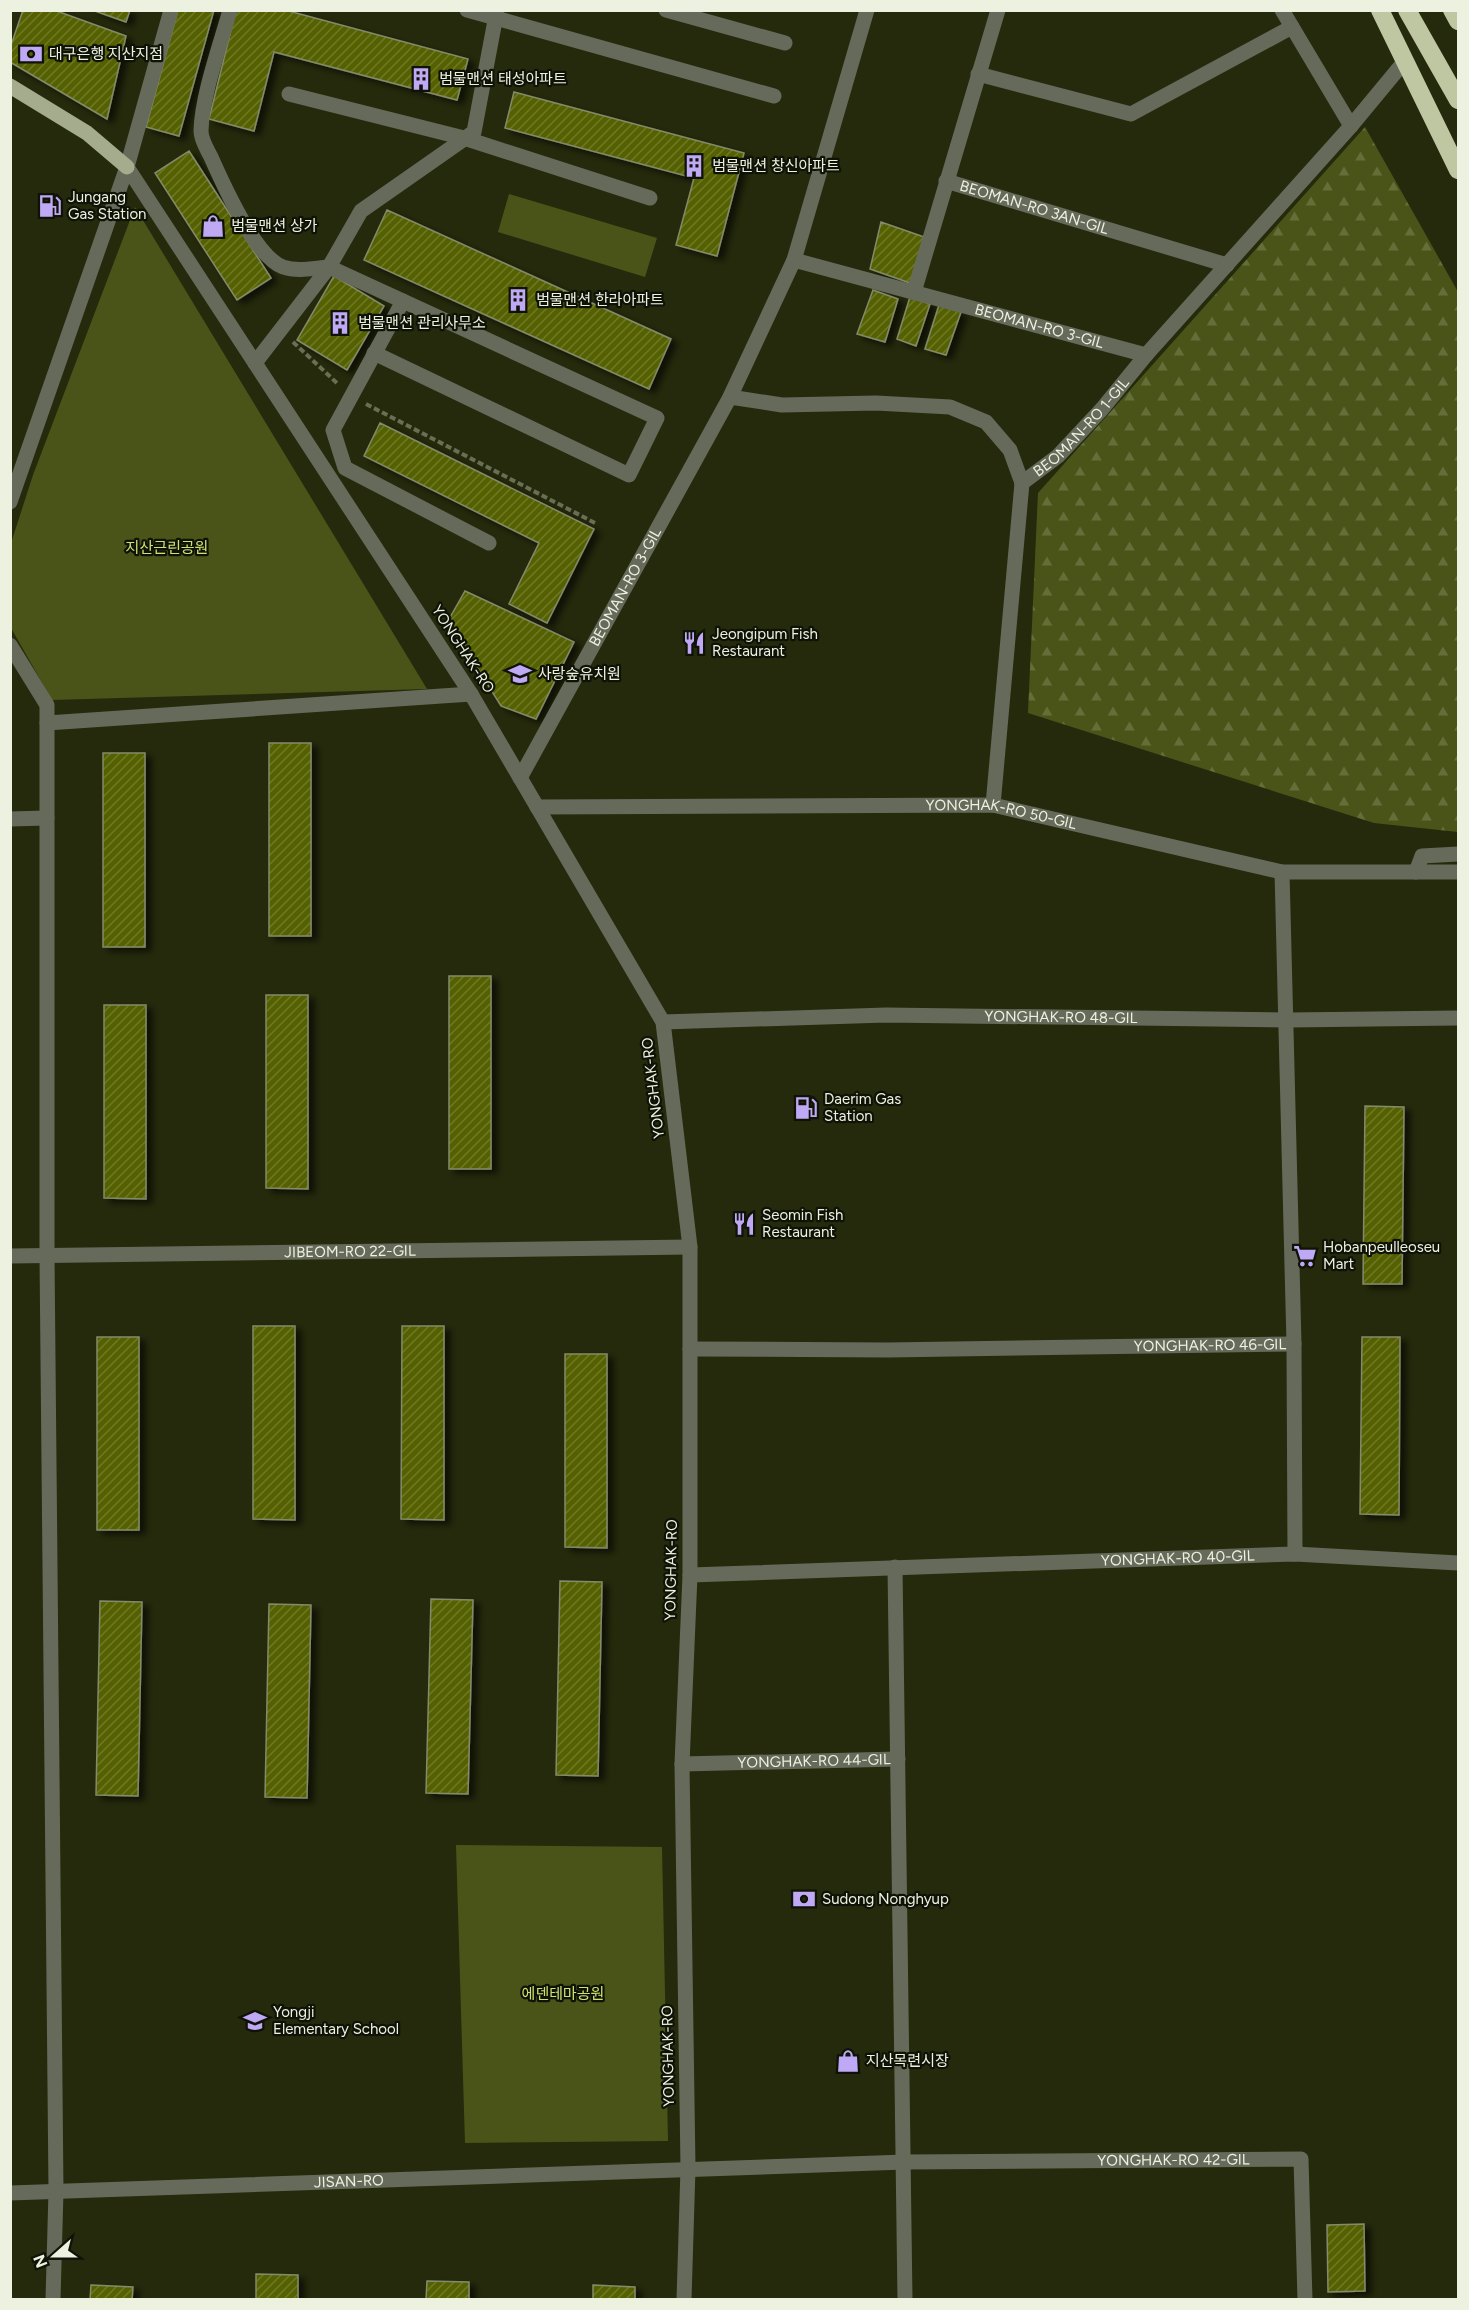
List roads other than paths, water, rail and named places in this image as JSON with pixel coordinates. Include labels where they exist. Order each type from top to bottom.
[{"type":"highway","points":[[1380,10],[1458,170]]},
{"type":"highway","points":[[1407,10],[1458,100]]},
{"type":"highway","points":[[1452,10],[1458,21]]},
{"type":"main road","name":"YONGHAK-RO","points":[[10,86],[87,133],[127,167]]},
{"type":"street","points":[[10,502],[127,167],[171,10]]},
{"type":"street","points":[[230,10],[208,92],[200,134],[230,198],[264,251],[282,266],[302,270],[329,267],[657,418],[629,475],[374,353]]},
{"type":"street","points":[[468,10],[496,14],[774,96]]},
{"type":"street","points":[[666,10],[785,43]]},
{"type":"street","name":"BEOMAN-RO 3-GIL","points":[[520,778],[730,397],[794,260],[867,10]]},
{"type":"street","name":"BEOMAN-RO 3AN-GIL","points":[[998,10],[946,181],[1227,266]]},
{"type":"street","points":[[1282,10],[1350,126],[1404,62]]},
{"type":"street","points":[[255,363],[329,267],[361,211],[474,132],[496,14]]},
{"type":"street","points":[[978,74],[1131,114],[1292,27]]},
{"type":"street","points":[[289,94],[464,138],[650,198]]},
{"type":"street","name":"BEOMAN-RO 1-GIL","points":[[993,805],[1022,483],[1058,456],[1102,409],[1146,355],[1350,126]]},
{"type":"street","name":"YONGHAK-RO","points":[[127,167],[471,694],[663,1022],[690,1247],[690,1575],[682,1764],[688,2168],[684,2300]]},
{"type":"street","points":[[914,292],[946,181]]},
{"type":"street","name":"BEOMAN-RO 3-GIL","points":[[794,260],[1146,355]]},
{"type":"street","points":[[403,301],[333,430],[345,468],[489,543]]},
{"type":"street","points":[[730,397],[782,405],[876,403],[950,407],[986,422],[1010,450],[1022,483]]},
{"type":"street","points":[[10,645],[47,705],[47,1255],[56,2191],[53,2300]]},
{"type":"street","points":[[47,723],[471,694]]},
{"type":"street","name":"YONGHAK-RO 50-GIL","points":[[537,807],[993,805],[1282,872],[1458,872]]},
{"type":"street","points":[[10,819],[47,818]]},
{"type":"street","points":[[1416,872],[1422,856],[1458,854]]},
{"type":"street","name":"YONGHAK-RO 46-GIL","points":[[690,1349],[888,1350],[1294,1344],[1282,872]]},
{"type":"street","name":"YONGHAK-RO 48-GIL","points":[[663,1022],[886,1015],[1287,1020],[1458,1018]]},
{"type":"street","name":"JIBEOM-RO 22-GIL","points":[[10,1256],[690,1247]]},
{"type":"street","points":[[1294,1344],[1295,1554]]},
{"type":"street","name":"YONGHAK-RO 40-GIL","points":[[690,1575],[1295,1554],[1458,1563]]},
{"type":"street","name":"YONGHAK-RO 44-GIL","points":[[682,1764],[898,1759],[895,1567]]},
{"type":"street","points":[[898,1759],[905,2300]]},
{"type":"street","name":"YONGHAK-RO 42-GIL","points":[[688,2168],[905,2162],[1301,2159],[1305,2300]]},
{"type":"street","name":"JISAN-RO","points":[[10,2193],[688,2168]]},
{"type":"place","name":"대구은행 지산지점","points":[[31,54]]},
{"type":"place","name":"범물맨션 태성아파트","points":[[421,79]]},
{"type":"place","name":"범물맨션 창신아파트","points":[[694,166]]},
{"type":"place","name":"Jungang Gas Station","points":[[50,206]]},
{"type":"place","name":"범물맨션 상가","points":[[213,226]]},
{"type":"place","name":"범물맨션 한라아파트","points":[[518,300]]},
{"type":"place","name":"범물맨션 관리사무소","points":[[340,323]]},
{"type":"place","name":"Jeongipum Fish Restaurant","points":[[694,643]]},
{"type":"place","name":"사랑숲유치원","points":[[520,674]]},
{"type":"place","name":"Daerim Gas Station","points":[[806,1108]]},
{"type":"place","name":"Seomin Fish Restaurant","points":[[744,1224]]},
{"type":"place","name":"Hobanpeulleoseu Mart","points":[[1305,1256]]},
{"type":"place","name":"Sudong Nonghyup","points":[[804,1899]]},
{"type":"place","name":"Yongji Elementary School","points":[[255,2021]]},
{"type":"place","name":"지산목련시장","points":[[848,2061]]},
{"type":"park label","name":"지산근린공원","points":[[167,548]]},
{"type":"park label","name":"에덴테마공원","points":[[563,1994]]}]
